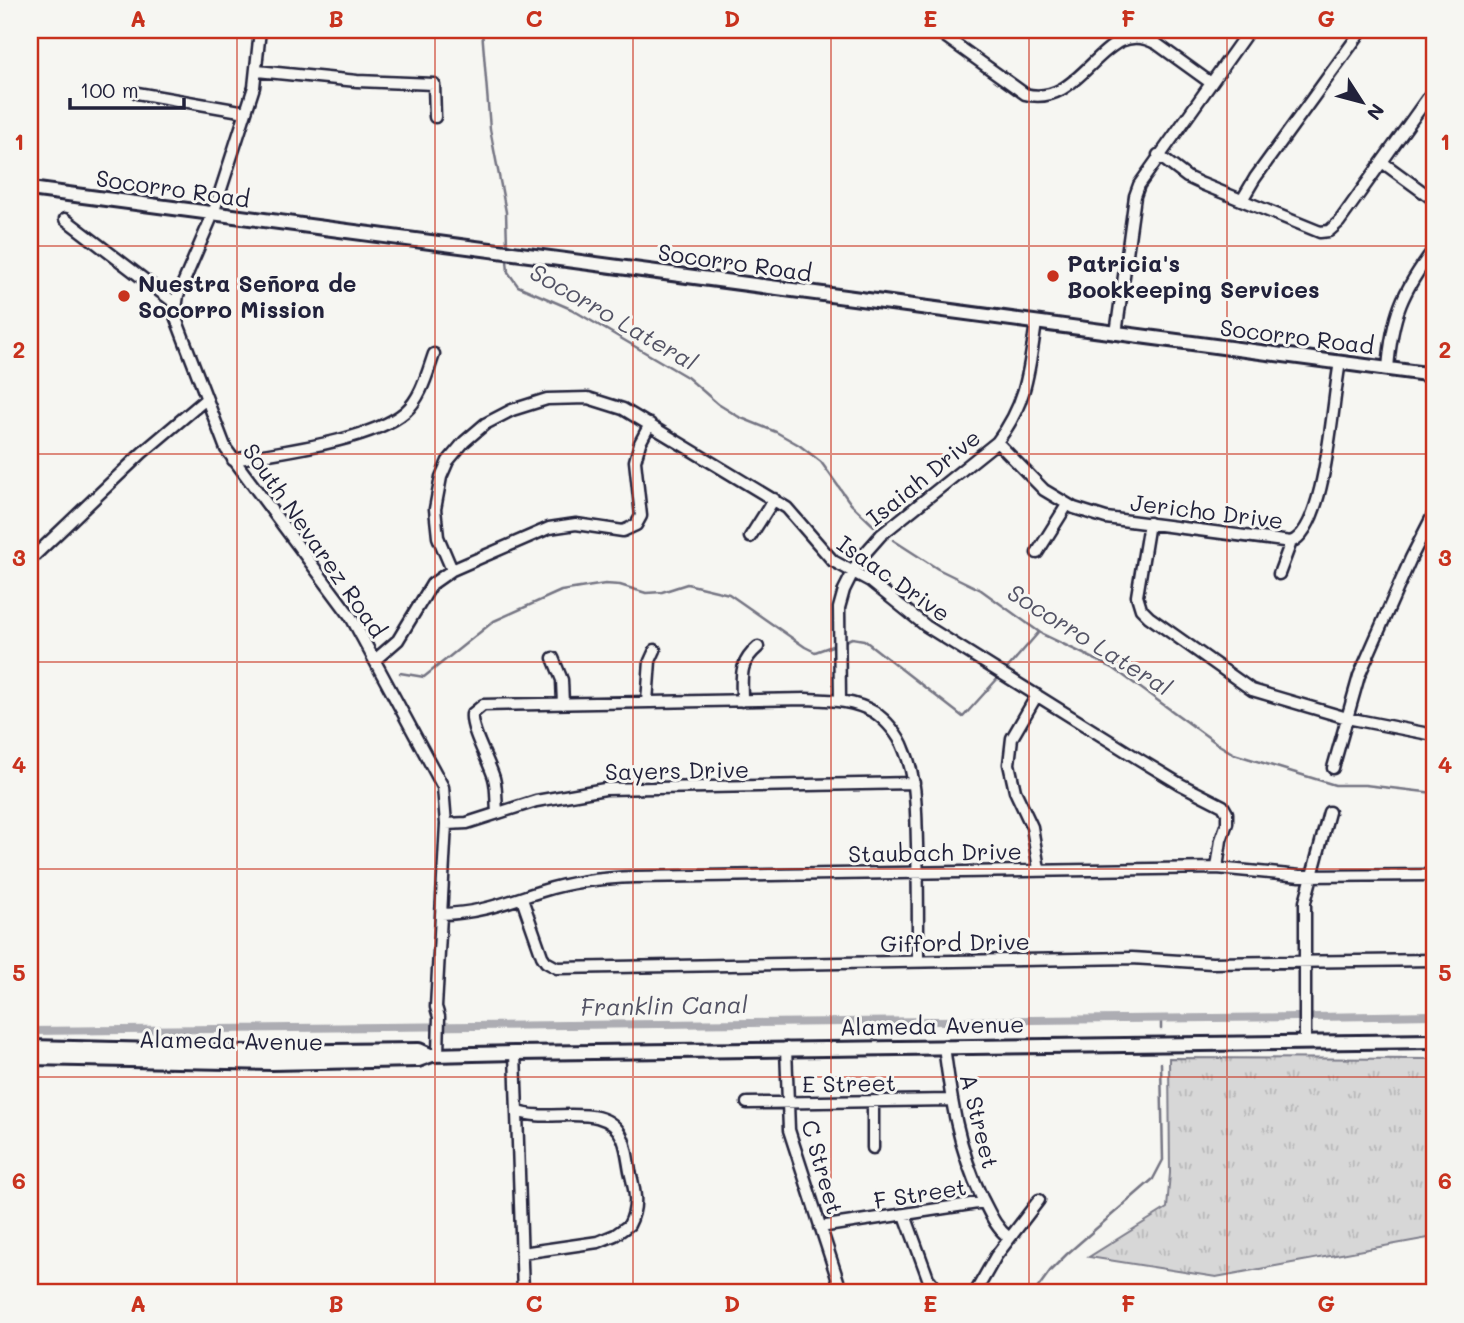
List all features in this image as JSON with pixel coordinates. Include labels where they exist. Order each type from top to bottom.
[{"type":"main road","name":"Socorro Road","points":[[30,188],[1434,376]]},
{"type":"main road","name":"Alameda Avenue","points":[[30,1047],[247,1052],[515,1052],[1434,1041]]},
{"type":"main road","name":"Alameda Avenue","points":[[30,1058],[271,1063],[418,1060],[435,1051]]},
{"type":"street","points":[[65,219],[175,303],[213,214],[247,111],[257,71],[260,30]]},
{"type":"street","points":[[936,30],[1025,94],[1036,97],[1059,92],[1109,47],[1121,40],[1136,37],[1149,39],[1211,83]]},
{"type":"street","points":[[1116,334],[1135,196],[1143,176],[1250,30]]},
{"type":"street","points":[[1242,200],[1262,168],[1362,30]]},
{"type":"street","points":[[257,71],[357,81],[434,84],[435,117]]},
{"type":"street","points":[[1158,155],[1187,177],[1320,232],[1327,232],[1339,222],[1434,89]]},
{"type":"street","points":[[137,93],[247,111]]},
{"type":"street","points":[[1382,162],[1434,200]]},
{"type":"street","points":[[1388,369],[1396,314],[1408,285],[1434,249]]},
{"type":"street","name":"South Nevarez Road","points":[[175,303],[177,322],[222,441],[233,460],[343,606],[439,778],[446,805],[446,824],[436,1007],[439,1019],[435,1051]]},
{"type":"street","name":"Isaiah Drive","points":[[840,701],[839,608],[852,572],[869,546],[881,535],[997,442],[1015,417],[1026,389],[1036,323]]},
{"type":"street","points":[[233,460],[338,440],[363,433],[404,413],[419,393],[434,354]]},
{"type":"street","name":"Jericho Drive","points":[[997,442],[1044,491],[1067,505],[1107,518],[1291,542],[1302,534],[1321,489],[1340,363]]},
{"type":"street","name":"Isaac Drive","points":[[452,570],[438,537],[435,509],[439,482],[448,461],[464,442],[485,424],[531,402],[571,398],[604,402],[623,409],[787,508],[824,554],[870,581],[926,626],[1180,784],[1223,806],[1227,813],[1227,823],[1221,840],[1217,868]]},
{"type":"street","points":[[30,560],[142,453],[205,399]]},
{"type":"street","points":[[375,660],[398,640],[432,584],[452,570],[560,525],[576,524],[623,531],[631,529],[641,516],[635,461],[640,443],[650,424]]},
{"type":"street","points":[[750,537],[774,499]]},
{"type":"street","points":[[1037,552],[1067,505]]},
{"type":"street","points":[[1333,768],[1353,692],[1411,558],[1434,513]]},
{"type":"street","points":[[1149,523],[1137,596],[1144,612],[1251,690],[1347,718],[1434,735]]},
{"type":"street","points":[[1279,574],[1291,542]]},
{"type":"street","points":[[742,701],[741,671],[744,662],[758,647]]},
{"type":"street","points":[[647,702],[649,661],[655,650]]},
{"type":"street","points":[[553,658],[562,680],[563,704]]},
{"type":"street","points":[[1037,695],[1012,738],[1009,764],[1015,791],[1032,827],[1039,869]]},
{"type":"street","points":[[497,813],[494,780],[484,749],[472,725],[472,714],[478,708],[491,704],[823,699],[858,705],[887,724],[903,745],[914,783],[918,961]]},
{"type":"street","name":"Sayers Drive","points":[[446,824],[471,822],[546,799],[605,789],[914,783]]},
{"type":"street","points":[[1305,1042],[1305,902],[1329,811]]},
{"type":"street","name":"Staubach Drive","points":[[441,914],[472,913],[591,879],[1039,869],[1217,868],[1311,876],[1434,875]]},
{"type":"street","name":"Gifford Drive","points":[[522,899],[542,956],[546,962],[557,968],[1132,958],[1200,963],[1434,960]]},
{"type":"street","name":"A Street","points":[[944,1046],[951,1100],[964,1156],[997,1227],[1009,1238]]},
{"type":"street","name":"C Street","points":[[786,1048],[791,1140],[842,1293]]},
{"type":"street","points":[[515,1052],[523,1293]]},
{"type":"street","name":"E Street","points":[[747,1103],[951,1100]]},
{"type":"street","points":[[873,1102],[873,1148]]},
{"type":"street","points":[[517,1111],[531,1117],[591,1116],[608,1121],[623,1140],[636,1203],[629,1225],[608,1238],[598,1242],[522,1253]]},
{"type":"street","points":[[975,1293],[1009,1238],[1039,1200]]},
{"type":"street","name":"F Street","points":[[820,1227],[984,1202]]},
{"type":"street","points":[[905,1215],[924,1270],[940,1293]]},
{"type":"green space","points":[[1169,1058],[1434,1059],[1434,1237],[1216,1277],[1089,1257],[1167,1208],[1170,1173]]},
{"type":"waterway","name":"Socorro Lateral","points":[[482,30],[490,129],[506,212],[507,246]]},
{"type":"waterway","name":"Socorro Lateral","points":[[507,260],[508,272],[518,286],[571,309],[687,377],[718,404],[739,417],[799,445],[821,462],[851,504],[874,526]]},
{"type":"waterway","name":"Socorro Lateral","points":[[893,540],[938,569],[981,590],[1042,634],[1113,668],[1234,754],[1335,785],[1365,785],[1434,793]]},
{"type":"waterway","points":[[400,673],[424,677],[494,621],[561,591],[605,584],[620,585],[646,593],[662,592],[687,584],[729,594],[815,652],[835,645]]},
{"type":"waterway","points":[[1005,671],[1039,632]]},
{"type":"waterway","points":[[843,642],[852,638],[864,640],[963,717],[1000,676]]},
{"type":"waterway","name":"Franklin Canal","points":[[1315,1017],[1434,1015]]},
{"type":"waterway","name":"Franklin Canal","points":[[30,1031],[1298,1017]]},
{"type":"waterway","points":[[1161,1019],[1161,1029]]},
{"type":"waterway","points":[[1034,1293],[1067,1254],[1153,1179],[1163,1160],[1161,1063]]},
{"type":"place","name":"Patricia's Bookkeeping Services","points":[[1053,276]]},
{"type":"place","name":"Nuestra Señora de Socorro Mission","points":[[124,296]]}]
